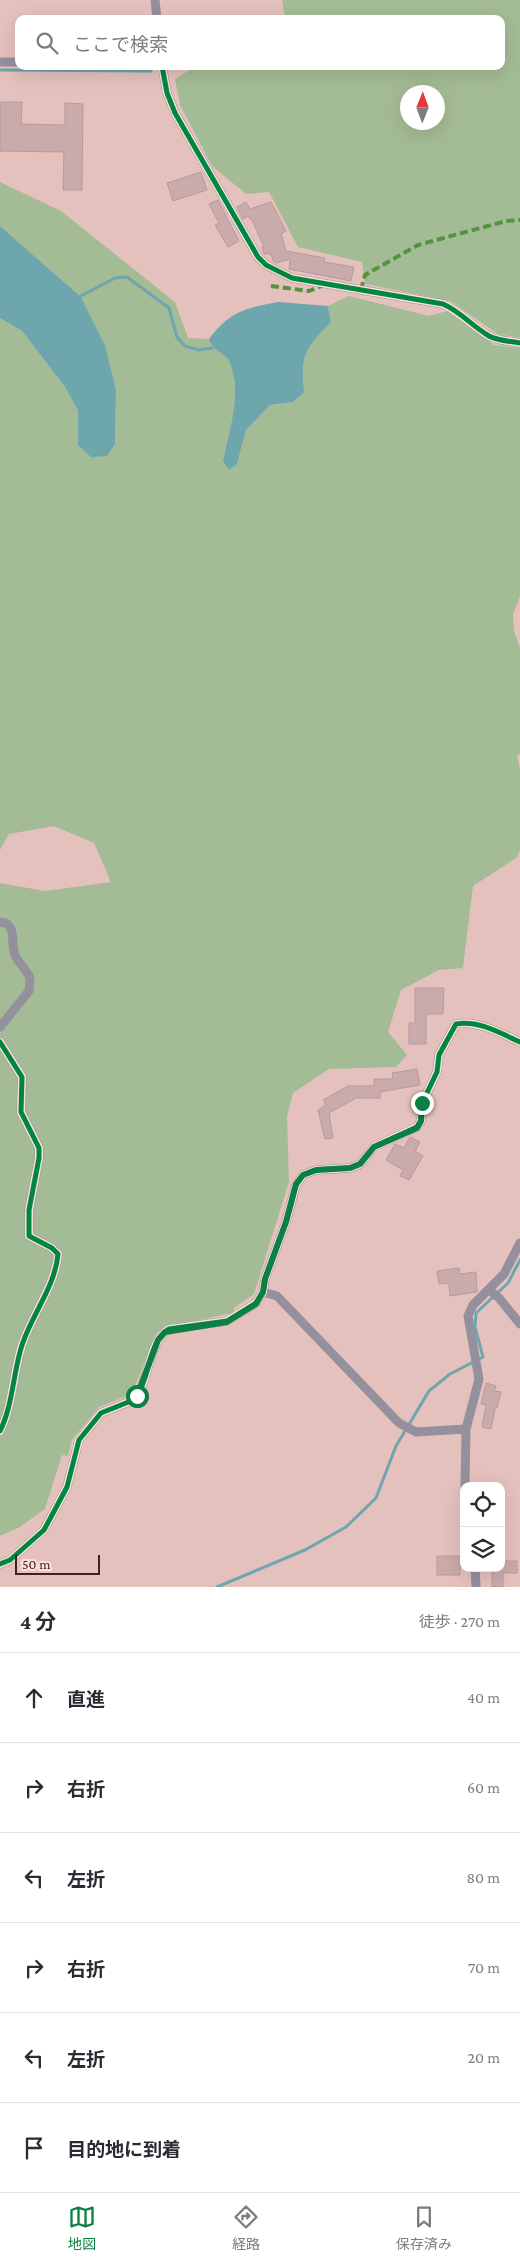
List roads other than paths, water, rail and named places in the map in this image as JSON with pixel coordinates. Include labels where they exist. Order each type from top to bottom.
[{"type":"street","points":[[155,0],[157,15]]},
{"type":"street","points":[[0,62],[15,62]]},
{"type":"street","points":[[163,70],[167,93],[175,113],[258,257],[266,265],[292,278],[443,304],[457,310],[488,335],[497,339],[520,343]]},
{"type":"street","points":[[0,922],[8,924],[12,930],[14,954],[30,978],[29,991],[0,1027]]},
{"type":"street","points":[[0,1564],[10,1560],[44,1530],[67,1487],[79,1440],[101,1413],[131,1402],[137,1396],[158,1340],[165,1332],[227,1322],[256,1304],[263,1292],[265,1279],[286,1222],[296,1184],[303,1175],[316,1170],[350,1168],[360,1164],[374,1147],[417,1128],[421,1121],[422,1103],[437,1072],[439,1055],[456,1024],[467,1022],[497,1031],[520,1042]]},
{"type":"street","points":[[0,1042],[22,1077],[21,1112],[39,1148],[39,1158],[29,1210],[29,1236],[52,1248],[58,1254],[52,1278],[22,1343],[0,1432]]},
{"type":"street","points":[[465,1482],[466,1429],[478,1379],[468,1316],[473,1305],[504,1274],[520,1243]]},
{"type":"street","points":[[489,1290],[499,1298],[520,1324]]},
{"type":"street","points":[[263,1292],[277,1296],[399,1423],[416,1432],[466,1429]]},
{"type":"street","points":[[475,1572],[476,1587]]},
{"type":"water","points":[[0,226],[81,297],[105,345],[116,390],[115,444],[107,456],[91,457],[78,445],[78,411],[65,387],[22,331],[0,318]]},
{"type":"water","points":[[278,302],[328,306],[331,322],[310,346],[304,360],[304,392],[293,402],[270,405],[246,430],[237,464],[229,470],[223,461],[233,411],[235,385],[229,361],[211,344],[209,339],[224,322],[239,312]]},
{"type":"waterway","points":[[0,70],[151,71]]},
{"type":"waterway","points":[[79,297],[115,278],[127,277],[169,308],[177,337],[185,346],[199,350],[212,348]]},
{"type":"waterway","points":[[217,1587],[305,1550],[346,1527],[376,1498],[396,1446],[429,1391],[450,1374],[483,1357],[475,1327],[476,1313],[508,1283],[520,1260]]}]
